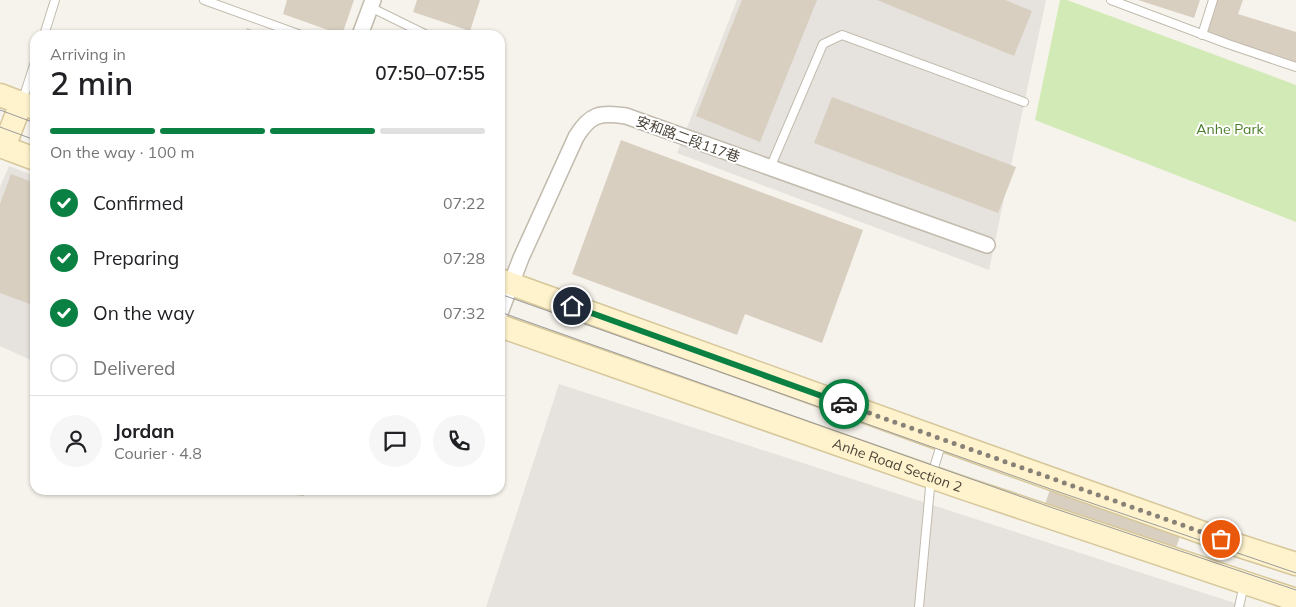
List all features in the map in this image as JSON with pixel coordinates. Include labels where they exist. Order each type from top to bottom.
[{"type":"main road","points":[[0,95],[28,106],[2,149],[30,157]]},
{"type":"main road","points":[[505,282],[1240,546],[1296,564]]},
{"type":"main road","name":"Anhe Road Section 2","points":[[505,328],[931,477],[1296,600]]},
{"type":"street","points":[[362,30],[371,4]]},
{"type":"street","name":"安和路二段117巷","points":[[505,282],[583,124],[596,116],[609,113],[626,116],[988,245]]},
{"type":"lane","points":[[46,30],[55,0]]},
{"type":"lane","points":[[204,0],[287,30]]},
{"type":"lane","points":[[1111,0],[1202,35],[1296,67]]},
{"type":"lane","points":[[1202,35],[1213,0]]},
{"type":"lane","points":[[371,4],[418,30]]},
{"type":"lane","points":[[770,168],[823,44],[842,35],[1024,102]]},
{"type":"lane","points":[[28,106],[30,93]]},
{"type":"lane","points":[[918,607],[931,477],[943,440]]},
{"type":"lane","points":[[1239,607],[1245,582]]},
{"type":"shaded area","points":[[737,0],[1046,0],[989,270],[677,153]]},
{"type":"shaded area","points":[[9,166],[30,174],[30,360],[0,346],[0,187]]},
{"type":"shaded area","points":[[559,384],[1247,607],[486,607]]},
{"type":"green space","name":"Anhe Park","points":[[1060,0],[1067,0],[1296,85],[1296,222],[1035,120]]},
{"type":"building","points":[[287,0],[354,0],[344,30],[328,30],[283,14]]},
{"type":"building","points":[[417,0],[480,0],[470,30],[413,12]]},
{"type":"building","points":[[742,0],[817,0],[760,142],[696,116]]},
{"type":"building","points":[[877,0],[1005,0],[1032,11],[1014,56]]},
{"type":"building","points":[[1138,0],[1200,0],[1194,18]]},
{"type":"building","points":[[1215,0],[1243,0],[1238,14],[1296,32],[1296,63],[1204,34]]},
{"type":"building","points":[[832,97],[1016,167],[998,213],[814,143]]},
{"type":"building","points":[[621,140],[863,230],[822,343],[745,314],[737,335],[572,274]]},
{"type":"building","points":[[11,174],[30,181],[30,304],[0,293],[0,204]]},
{"type":"building","points":[[1055,474],[1186,520],[1170,564],[1040,520]]},
{"type":"tram line","points":[[0,110],[30,121]]},
{"type":"tram line","points":[[0,127],[30,138]]},
{"type":"tram line","points":[[505,296],[1059,492],[1296,573]]},
{"type":"tram line","points":[[505,314],[1053,508],[1296,590]]},
{"type":"way so far","points":[[844,404],[1221,539]]},
{"type":"route","points":[[572,306],[844,404]]}]
